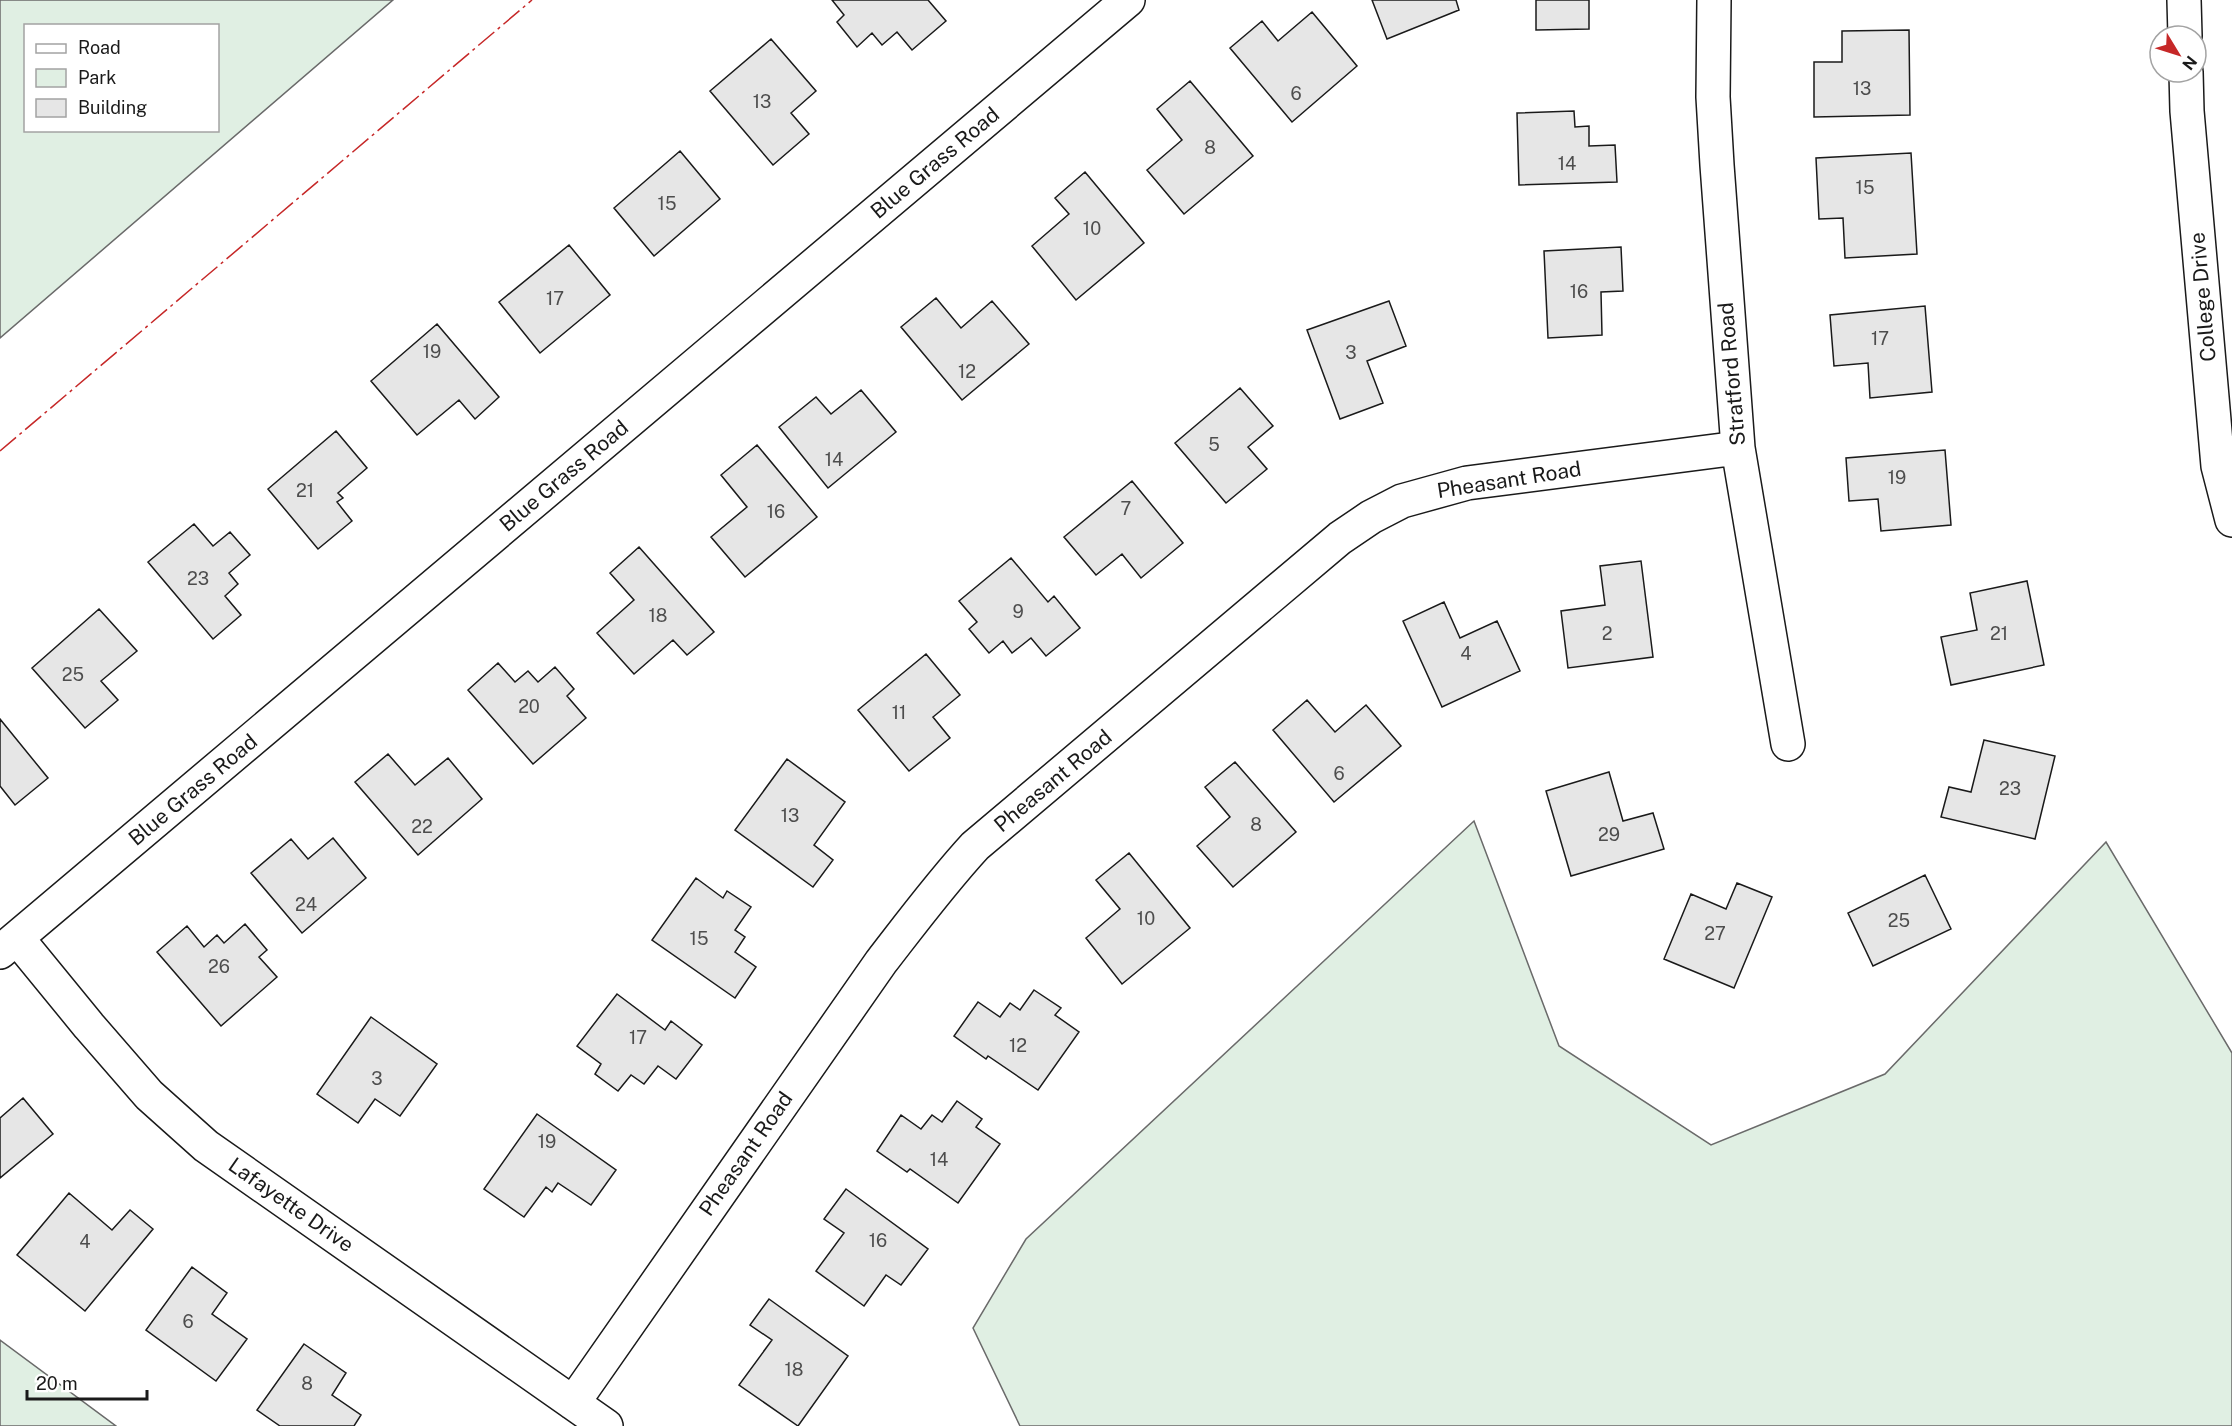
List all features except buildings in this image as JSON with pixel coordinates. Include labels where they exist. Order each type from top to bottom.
[{"type":"street","name":"Blue Grass Road","points":[[9,945],[1128,0]]},
{"type":"street","name":"Stratford Road","points":[[1714,0],[1713,97],[1738,448],[1788,744]]},
{"type":"street","points":[[2184,0],[2185,24]]},
{"type":"street","name":"College Drive","points":[[2186,84],[2218,466],[2232,520]]},
{"type":"street","name":"Pheasant Road","points":[[573,1403],[881,962],[929,897],[954,868],[975,846],[1340,538],[1371,517],[1402,501],[1467,483],[1738,448]]},
{"type":"street","name":"Lafayette Drive","points":[[9,945],[89,1026],[149,1095],[206,1146],[606,1426]]},
{"type":"green space","points":[[0,0],[393,0],[0,338]]},
{"type":"green space","points":[[1474,821],[1559,1046],[1711,1145],[1885,1074],[2106,842],[2232,1053],[2232,1426],[1020,1426],[973,1328],[1026,1239]]},
{"type":"green space","points":[[0,1340],[116,1426],[0,1426]]},
{"type":"power","points":[[0,451],[532,0]]}]
